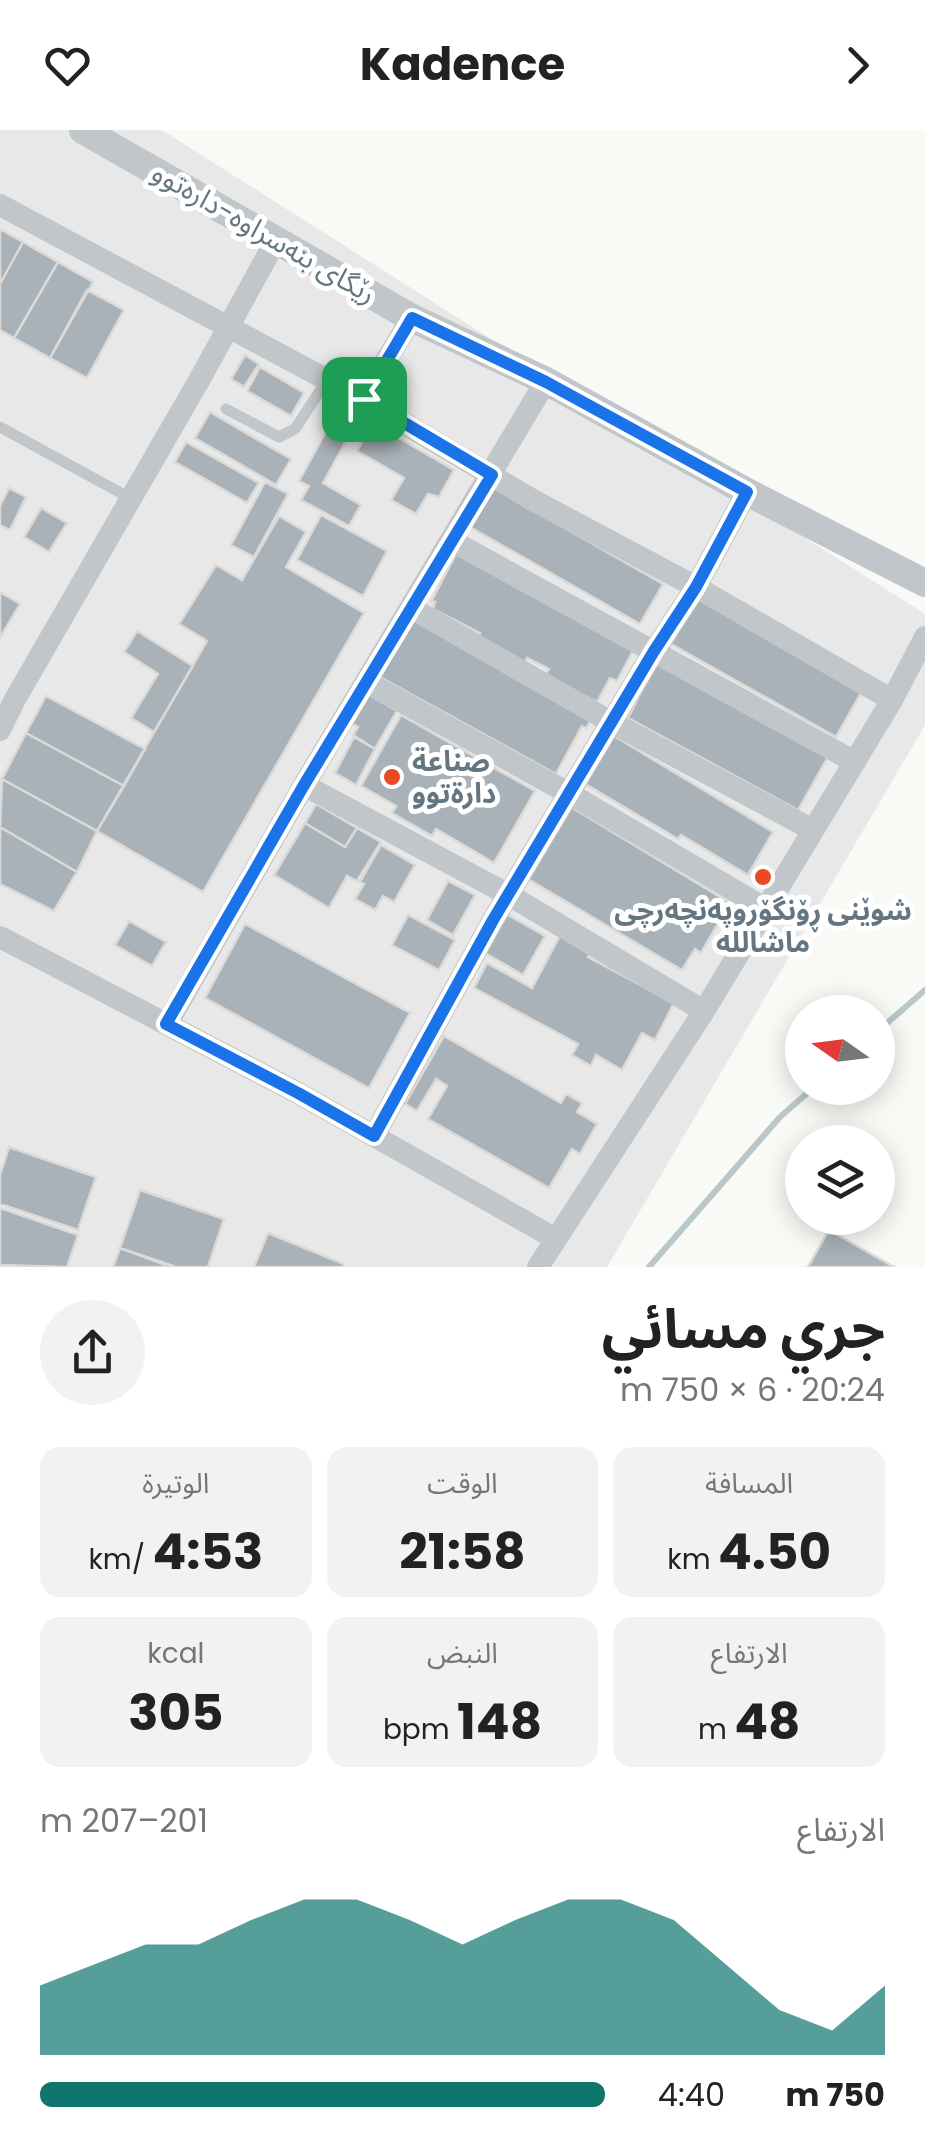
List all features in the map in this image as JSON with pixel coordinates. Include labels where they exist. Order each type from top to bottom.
[{"type":"street","name":"رێگای بنەسراوە-دارەتوو","points":[[84,130],[412,318],[546,382],[747,492],[925,583]]},
{"type":"street","points":[[0,206],[364,399],[892,700]]},
{"type":"street","points":[[0,730],[276,240]]},
{"type":"street","points":[[364,399],[412,318]]},
{"type":"street","points":[[166,1024],[546,382]]},
{"type":"street","points":[[374,1136],[493,920],[696,587],[747,492]]},
{"type":"street","points":[[452,540],[855,762]]},
{"type":"street","points":[[411,608],[611,722],[813,830]]},
{"type":"street","points":[[538,1267],[704,1010],[892,700],[925,636]]},
{"type":"street","points":[[366,682],[766,908]]},
{"type":"street","points":[[304,785],[509,895],[704,1010]]},
{"type":"street","points":[[0,937],[298,1093],[556,1239]]},
{"type":"lane","points":[[226,410],[279,437],[295,430],[327,380]]},
{"type":"lane","points":[[0,427],[130,498]]},
{"type":"shaded area","points":[[0,130],[162,130],[925,614],[925,725],[607,1267],[0,1267]]},
{"type":"building","points":[[0,229],[23,242],[0,284]]},
{"type":"building","points":[[23,242],[58,262],[14,338],[0,330],[0,284]]},
{"type":"building","points":[[58,262],[93,282],[50,358],[14,338]]},
{"type":"building","points":[[87,290],[124,310],[87,378],[50,358]]},
{"type":"building","points":[[245,355],[259,364],[244,387],[231,379]]},
{"type":"building","points":[[260,367],[304,393],[291,416],[247,391]]},
{"type":"building","points":[[339,408],[358,419],[323,483],[361,505],[349,526],[301,500],[309,486],[299,481]]},
{"type":"building","points":[[210,412],[291,459],[276,485],[195,438]]},
{"type":"building","points":[[373,423],[454,470],[439,497],[428,494],[416,514],[391,500],[404,478],[357,451]]},
{"type":"building","points":[[186,442],[259,483],[247,503],[175,462]]},
{"type":"building","points":[[265,482],[288,494],[254,557],[231,545]]},
{"type":"building","points":[[493,487],[663,584],[640,624],[470,527]]},
{"type":"building","points":[[9,488],[26,497],[10,530],[0,525],[0,506]]},
{"type":"building","points":[[41,508],[67,523],[49,552],[24,537]]},
{"type":"building","points":[[321,515],[387,551],[363,596],[297,560]]},
{"type":"building","points":[[279,516],[306,532],[286,567],[364,613],[203,892],[97,831],[207,641],[179,624],[216,565],[242,580]]},
{"type":"building","points":[[458,550],[636,645],[617,681],[610,678],[597,702],[545,675],[549,669],[527,658],[524,665],[477,641],[480,633],[433,609],[435,602],[431,602]]},
{"type":"building","points":[[0,592],[20,604],[0,638]]},
{"type":"building","points":[[697,598],[862,691],[836,737],[671,644]]},
{"type":"building","points":[[411,616],[591,721],[586,728],[582,726],[556,774],[378,676]]},
{"type":"building","points":[[137,631],[193,666],[154,732],[131,718],[158,674],[124,652]]},
{"type":"building","points":[[656,663],[828,757],[798,810],[628,718]]},
{"type":"building","points":[[368,694],[397,711],[375,749],[353,735],[358,727],[351,723]]},
{"type":"building","points":[[46,696],[145,749],[124,786],[26,733]]},
{"type":"building","points":[[401,715],[535,791],[494,863],[436,829],[432,836],[392,813],[396,806],[361,786]]},
{"type":"building","points":[[26,733],[124,786],[97,831],[2,779]]},
{"type":"building","points":[[611,734],[773,832],[748,875],[582,782]]},
{"type":"building","points":[[354,737],[375,749],[356,785],[335,773]]},
{"type":"building","points":[[2,779],[97,831],[77,872],[0,827]]},
{"type":"building","points":[[316,804],[357,828],[345,847],[305,823]]},
{"type":"building","points":[[571,807],[730,903],[701,953],[695,949],[682,970],[528,879]]},
{"type":"building","points":[[305,823],[345,847],[357,828],[381,842],[357,881],[347,876],[329,908],[274,875]]},
{"type":"building","points":[[0,827],[77,872],[54,911],[0,884]]},
{"type":"building","points":[[381,845],[415,865],[394,902],[383,896],[375,910],[355,899]]},
{"type":"building","points":[[448,881],[475,895],[453,935],[427,920]]},
{"type":"building","points":[[505,913],[545,936],[523,975],[483,952]]},
{"type":"building","points":[[408,915],[455,940],[439,970],[392,945]]},
{"type":"building","points":[[129,921],[166,942],[152,966],[115,945]]},
{"type":"building","points":[[245,924],[410,1013],[369,1088],[205,998]]},
{"type":"building","points":[[561,934],[592,950],[588,957],[674,1003],[655,1040],[642,1033],[622,1070],[596,1055],[591,1066],[572,1055],[578,1044],[474,988],[487,963],[532,988]]},
{"type":"building","points":[[444,1036],[561,1103],[566,1094],[582,1103],[577,1112],[597,1124],[580,1154],[572,1149],[549,1188],[428,1119],[447,1086],[436,1079],[417,1111],[405,1104]]},
{"type":"building","points":[[9,1147],[96,1177],[78,1230],[0,1204],[0,1175]]},
{"type":"building","points":[[140,1190],[224,1219],[208,1267],[176,1267],[120,1248]]},
{"type":"building","points":[[0,1208],[78,1235],[67,1267],[0,1265]]},
{"type":"building","points":[[268,1233],[344,1264],[343,1267],[254,1267]]},
{"type":"building","points":[[826,1235],[838,1235],[894,1267],[808,1267]]},
{"type":"building","points":[[120,1248],[171,1267],[113,1267]]},
{"type":"waterway","points":[[895,1016],[925,990]]},
{"type":"waterway","points":[[649,1267],[794,1105]]},
{"type":"place","name":"صناعة دارةتوو","points":[[392,777]]},
{"type":"place","name":"شوێنی ڕۆنگۆروپەنچەرچی ماشاللە","points":[[763,877]]},
{"type":"route","points":[[412,318],[546,382],[747,492],[696,587],[493,920],[374,1136],[166,1024],[304,785],[492,475],[364,399],[412,318]]}]
